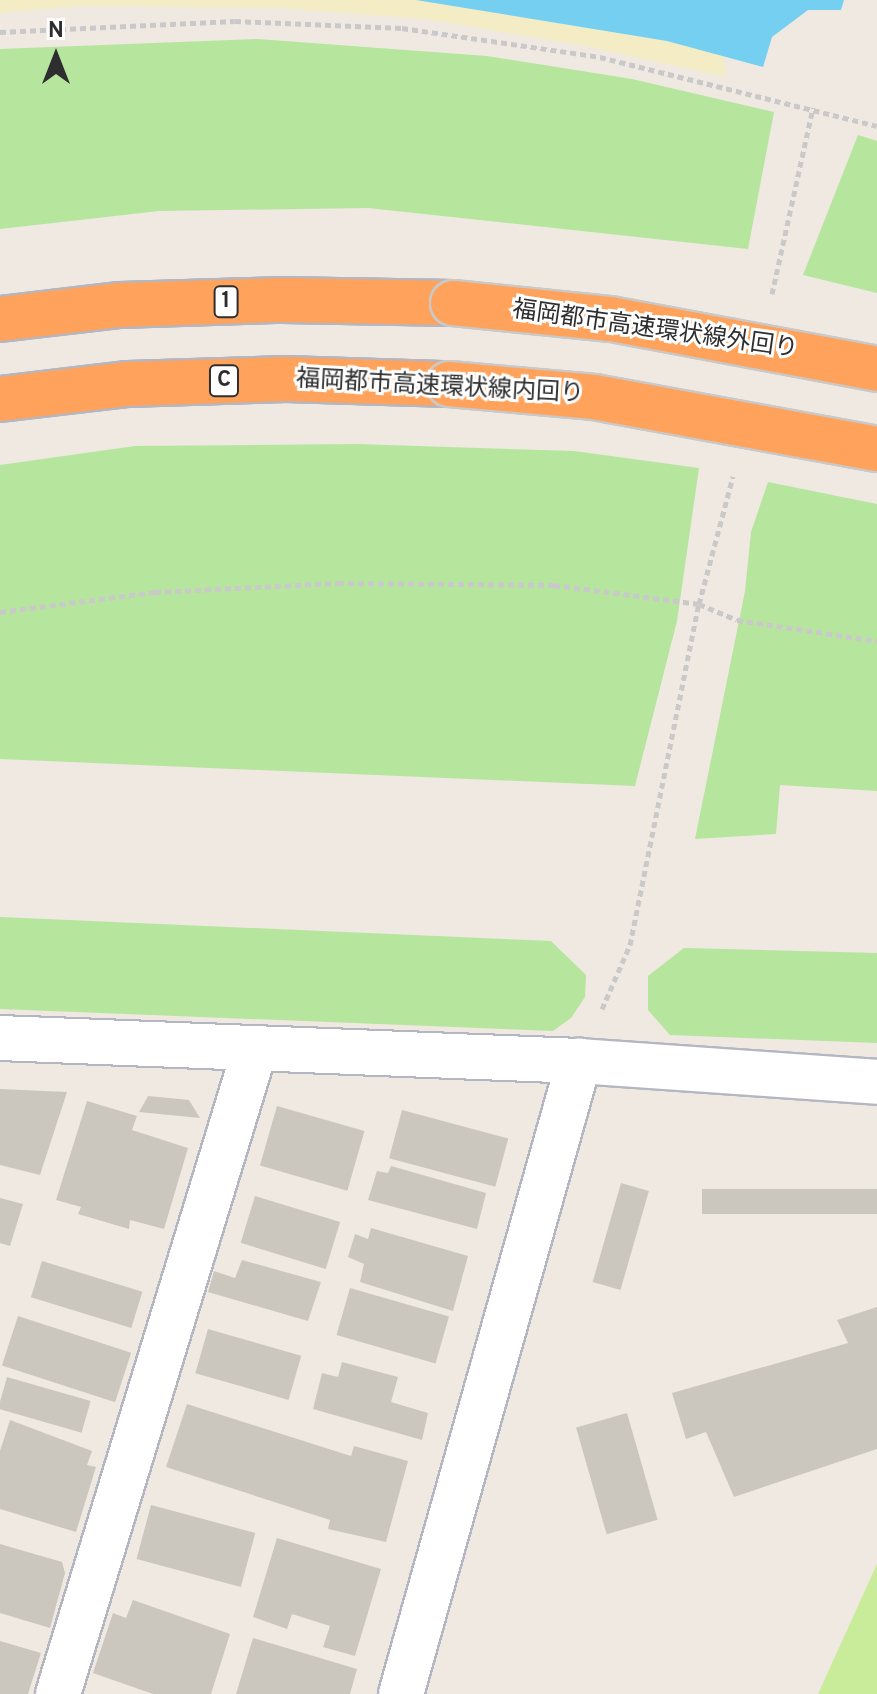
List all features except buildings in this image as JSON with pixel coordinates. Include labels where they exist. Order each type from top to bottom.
[{"type":"highway","name":"福岡都市高速環状線外回り","points":[[0,319],[120,305],[283,300],[453,303],[611,319],[877,369]]},
{"type":"highway","name":"福岡都市高速環状線内回り","points":[[0,399],[128,384],[286,379],[449,384],[594,397],[877,449]]},
{"type":"street","points":[[0,1038],[579,1061],[877,1082]]},
{"type":"street","points":[[58,1694],[255,1049]]},
{"type":"street","points":[[401,1694],[579,1061]]},
{"type":"path","points":[[0,32],[235,21],[402,28],[600,57],[813,107],[877,126]]},
{"type":"path","points":[[770,306],[813,107]]},
{"type":"path","points":[[579,1061],[630,945],[699,604],[736,460]]},
{"type":"path","points":[[0,612],[155,592],[397,582],[554,585],[699,604],[737,620],[877,641]]},
{"type":"green space","points":[[257,39],[487,56],[632,79],[774,112],[748,249],[368,208],[159,211],[0,229],[0,49]]},
{"type":"green space","points":[[858,135],[877,141],[877,293],[803,275]]},
{"type":"green space","points":[[356,444],[574,451],[699,468],[677,621],[635,786],[0,759],[0,465],[135,446]]},
{"type":"green space","points":[[768,482],[877,504],[877,791],[780,785],[776,834],[695,839],[745,591],[751,532]]},
{"type":"green space","points":[[0,917],[551,941],[586,975],[585,997],[571,1018],[553,1031],[0,1009]]},
{"type":"green space","points":[[684,948],[877,953],[877,1043],[670,1035],[648,1010],[648,976]]},
{"type":"green space","points":[[877,1564],[877,1694],[818,1694]]},
{"type":"sand","points":[[0,0],[759,0],[719,12],[726,77],[580,45],[425,19],[278,8],[83,6],[0,13]]},
{"type":"water","points":[[416,0],[844,0],[841,10],[808,10],[772,37],[763,67],[667,41]]}]
